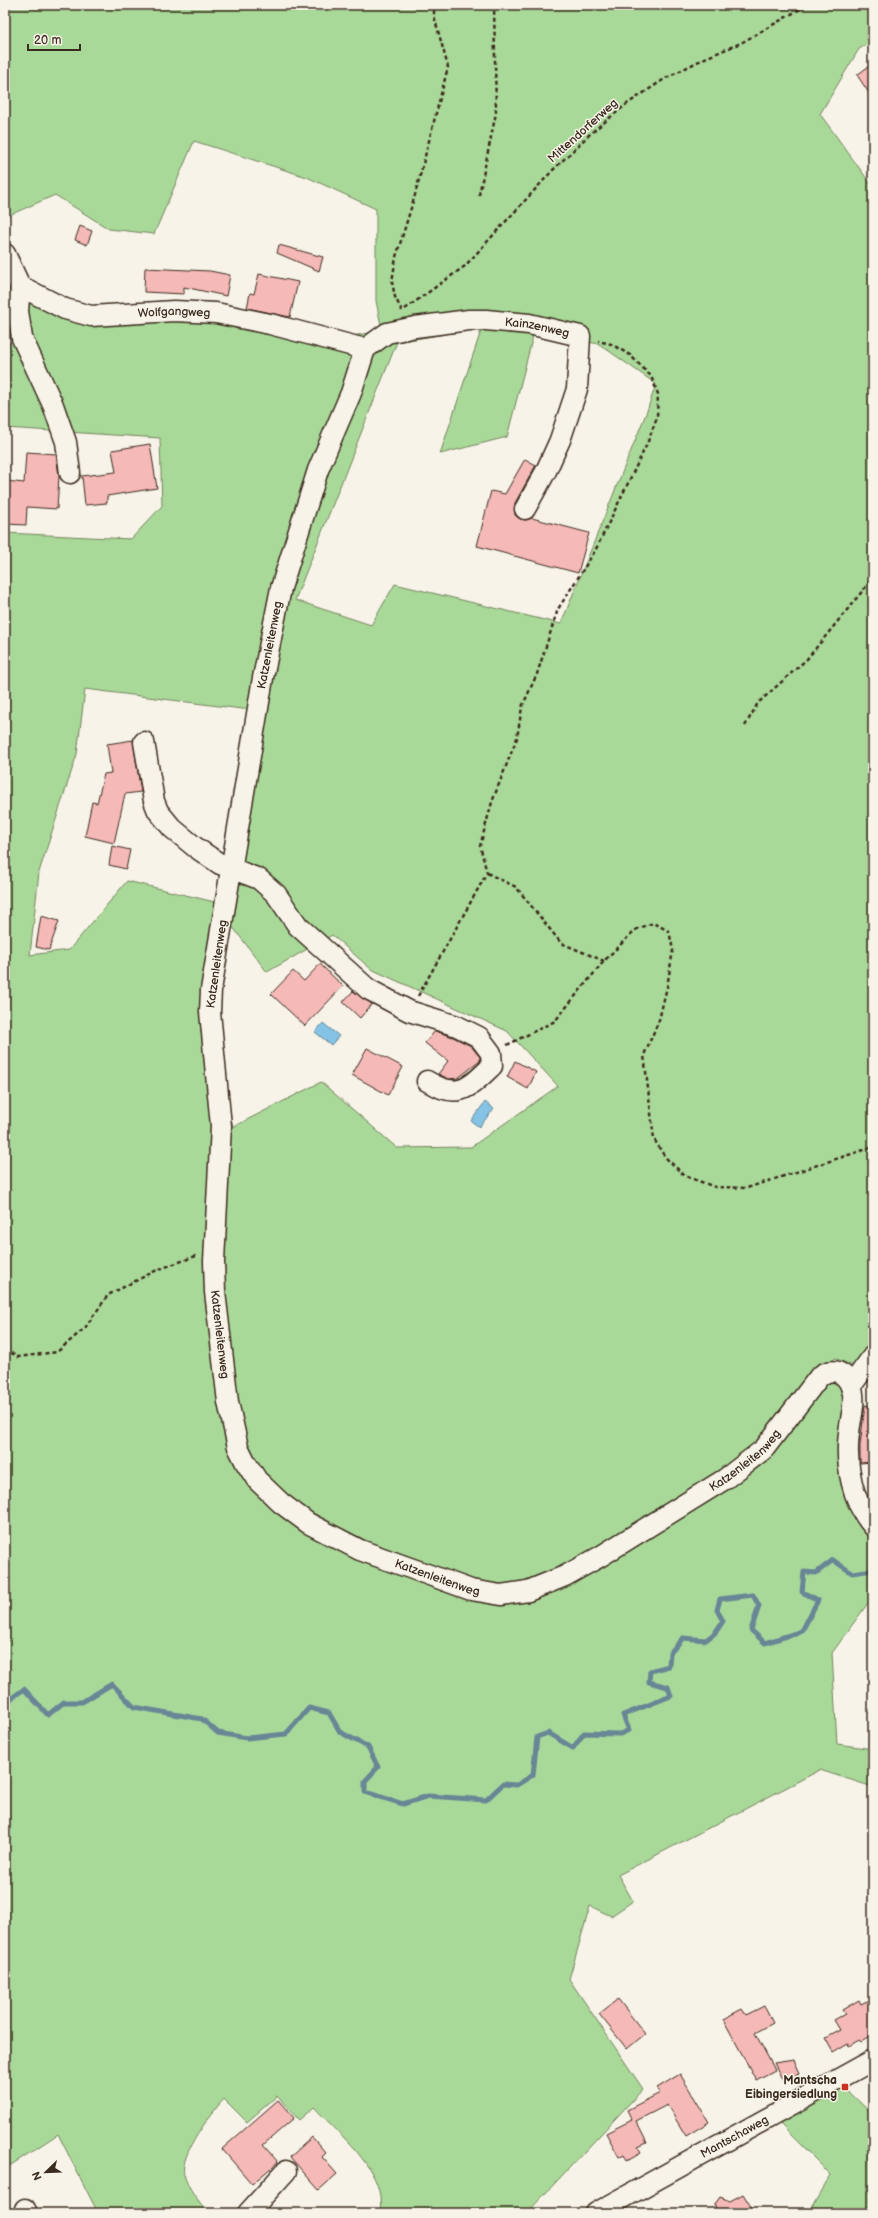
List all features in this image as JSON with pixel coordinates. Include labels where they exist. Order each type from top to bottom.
[{"type":"street","points":[[5,254],[20,286],[18,311],[22,338],[53,405],[66,442],[70,473]]},
{"type":"street","name":"Wolfgangweg","points":[[20,286],[65,309],[91,316],[174,311],[216,314],[270,324],[365,349]]},
{"type":"street","name":"Kainzenweg","points":[[365,349],[387,333],[415,327],[469,320],[523,323],[580,336],[577,389],[557,446],[546,471],[525,509]]},
{"type":"street","name":"Katzenleitenweg","points":[[365,349],[351,393],[318,470],[281,588],[263,678],[214,973],[210,1012],[220,1126],[215,1249],[217,1323],[228,1402],[238,1447],[257,1480],[281,1503],[331,1536],[360,1550],[471,1590],[488,1594],[514,1595],[565,1576],[725,1479],[764,1449],[824,1373],[829,1370],[838,1372],[845,1376],[851,1386]]},
{"type":"street","points":[[144,742],[151,790],[158,811],[164,819],[195,847],[231,869],[259,879],[276,894],[298,926],[368,989],[409,1011],[468,1031],[479,1037],[491,1053],[492,1066],[474,1083],[456,1092],[440,1089],[427,1081]]},
{"type":"street","points":[[873,1356],[851,1386],[853,1407],[848,1450],[851,1475],[860,1506],[873,1526]]},
{"type":"street","name":"Mantschaweg","points":[[596,2213],[873,2060]]},
{"type":"street","points":[[248,2213],[286,2171]]},
{"type":"path","name":"Mittendorferweg","points":[[434,5],[434,16],[448,67],[396,257],[392,282],[395,297],[402,312],[465,266],[553,170],[592,132],[627,104],[666,78],[705,58],[741,43],[808,5]]},
{"type":"path","points":[[479,196],[496,113],[494,5]]},
{"type":"path","points":[[409,1011],[487,873],[480,846],[492,802],[517,738],[522,707],[537,674],[558,609],[595,551],[647,444],[657,417],[659,405],[658,394],[651,376],[630,355],[611,344],[580,336]]},
{"type":"path","points":[[744,726],[758,703],[807,659],[873,578]]},
{"type":"path","points":[[487,873],[516,887],[561,943],[604,961]]},
{"type":"path","points":[[491,1053],[554,1021],[604,961],[635,930],[653,923],[669,931],[673,950],[667,987],[659,1020],[644,1055],[654,1139],[664,1157],[685,1176],[715,1187],[747,1188],[873,1147]]},
{"type":"path","points":[[5,1349],[18,1357],[57,1352],[85,1328],[108,1295],[157,1270],[215,1249]]},
{"type":"green space","points":[[5,5],[873,5],[873,41],[859,49],[820,114],[873,187],[873,1340],[855,1367],[835,1358],[768,1428],[820,1383],[832,1382],[842,1388],[866,1532],[873,1539],[873,1596],[832,1653],[837,1744],[873,1749],[873,1787],[820,1770],[618,1875],[633,1901],[611,1916],[590,1906],[569,1979],[643,2089],[527,2213],[381,2213],[380,2194],[375,2179],[369,2168],[352,2146],[314,2107],[299,2120],[277,2096],[247,2122],[224,2099],[205,2123],[191,2145],[186,2156],[184,2174],[191,2190],[208,2213],[98,2213],[58,2134],[5,2169],[5,533],[131,539],[162,506],[160,438],[5,428],[5,347],[16,338],[6,294],[10,280],[5,268],[5,244],[13,260],[32,282],[55,295],[100,307],[352,336],[369,333],[381,325],[376,301],[376,209],[307,177],[194,141],[154,234],[109,229],[55,195],[5,217]],"holes":[[[482,328],[440,454],[507,437],[534,332],[599,344],[656,384],[647,411],[561,624],[395,584],[371,625],[295,600],[397,342]],[[85,689],[250,710],[219,903],[127,881],[69,950],[30,955],[39,872],[77,754]],[[232,926],[267,972],[332,935],[371,969],[507,1031],[558,1086],[471,1147],[397,1148],[321,1082],[233,1127],[224,1087],[217,1038],[219,976]]]},
{"type":"green space","points":[[844,2087],[873,2115],[873,2213],[809,2213],[831,2175],[779,2123]]},
{"type":"water","points":[[323,1023],[339,1036],[331,1045],[315,1032]]},
{"type":"water","points":[[485,1102],[494,1109],[479,1127],[471,1121]]},
{"type":"building","points":[[873,63],[873,99],[857,75]]},
{"type":"building","points":[[80,226],[92,231],[87,245],[75,240]]},
{"type":"building","points":[[279,245],[323,257],[319,271],[277,253]]},
{"type":"building","points":[[145,268],[210,271],[230,275],[226,296],[184,287],[184,294],[144,292]]},
{"type":"building","points":[[259,274],[298,282],[290,317],[247,308],[250,293],[254,294]]},
{"type":"building","points":[[150,444],[157,488],[107,496],[107,503],[85,505],[82,476],[116,472],[112,450]]},
{"type":"building","points":[[26,452],[56,454],[59,476],[57,509],[27,507],[26,525],[5,524],[6,481],[24,483]]},
{"type":"building","points":[[525,459],[536,465],[515,503],[515,515],[520,519],[526,520],[532,518],[589,533],[578,573],[477,546],[491,491],[505,494]]},
{"type":"building","points":[[133,740],[141,792],[125,794],[114,843],[85,836],[92,802],[97,803],[104,774],[111,773],[107,744]]},
{"type":"building","points":[[112,846],[130,850],[126,869],[109,865]]},
{"type":"building","points":[[41,916],[59,921],[49,950],[36,947]]},
{"type":"building","points":[[320,964],[343,986],[305,1026],[271,994],[293,971],[304,981]]},
{"type":"building","points":[[353,991],[372,1004],[360,1018],[343,1002]]},
{"type":"building","points":[[435,1031],[453,1037],[471,1046],[480,1057],[480,1061],[458,1078],[449,1079],[438,1074],[448,1061],[425,1043]]},
{"type":"building","points":[[367,1048],[403,1067],[388,1095],[352,1075]]},
{"type":"building","points":[[515,1061],[536,1072],[528,1089],[507,1077]]},
{"type":"building","points":[[865,1405],[873,1407],[873,1462],[860,1463],[860,1445]]},
{"type":"building","points":[[873,1998],[873,2035],[861,2042],[859,2040],[849,2046],[848,2043],[833,2052],[825,2038],[840,2030],[834,2020],[845,2014],[842,2010],[859,2000],[861,2004]]},
{"type":"building","points":[[618,1999],[645,2034],[627,2049],[599,2014]]},
{"type":"building","points":[[764,2006],[773,2023],[755,2033],[775,2070],[756,2080],[723,2019],[742,2009],[746,2015]]},
{"type":"building","points":[[794,2060],[800,2073],[783,2081],[774,2063]]},
{"type":"building","points":[[680,2074],[709,2122],[686,2136],[667,2105],[636,2121],[647,2143],[638,2147],[641,2152],[627,2160],[624,2154],[619,2157],[606,2133],[632,2120],[627,2110],[660,2093],[657,2088]]},
{"type":"building","points":[[278,2100],[294,2118],[263,2145],[278,2162],[252,2184],[222,2149]]},
{"type":"building","points":[[312,2137],[326,2153],[322,2157],[337,2174],[319,2190],[290,2157]]},
{"type":"building","points":[[743,2194],[753,2210],[757,2213],[712,2213],[716,2210],[715,2204],[720,2197],[730,2201]]},
{"type":"waterway","points":[[5,1703],[24,1689],[48,1715],[64,1702],[82,1702],[112,1684],[134,1707],[202,1719],[218,1733],[247,1738],[286,1734],[309,1708],[329,1713],[340,1732],[368,1747],[378,1767],[365,1781],[365,1792],[403,1804],[428,1796],[486,1800],[503,1784],[517,1785],[533,1775],[537,1737],[548,1733],[573,1748],[584,1733],[620,1734],[629,1730],[623,1715],[671,1696],[668,1687],[649,1682],[650,1671],[669,1666],[670,1653],[683,1638],[706,1640],[715,1633],[723,1621],[717,1610],[720,1599],[753,1595],[759,1606],[751,1630],[765,1643],[802,1631],[818,1600],[802,1592],[804,1572],[816,1573],[833,1560],[852,1573],[873,1570]]},
{"type":"place","name":"Mantscha Eibingersiedlung","points":[[845,2087]]}]
